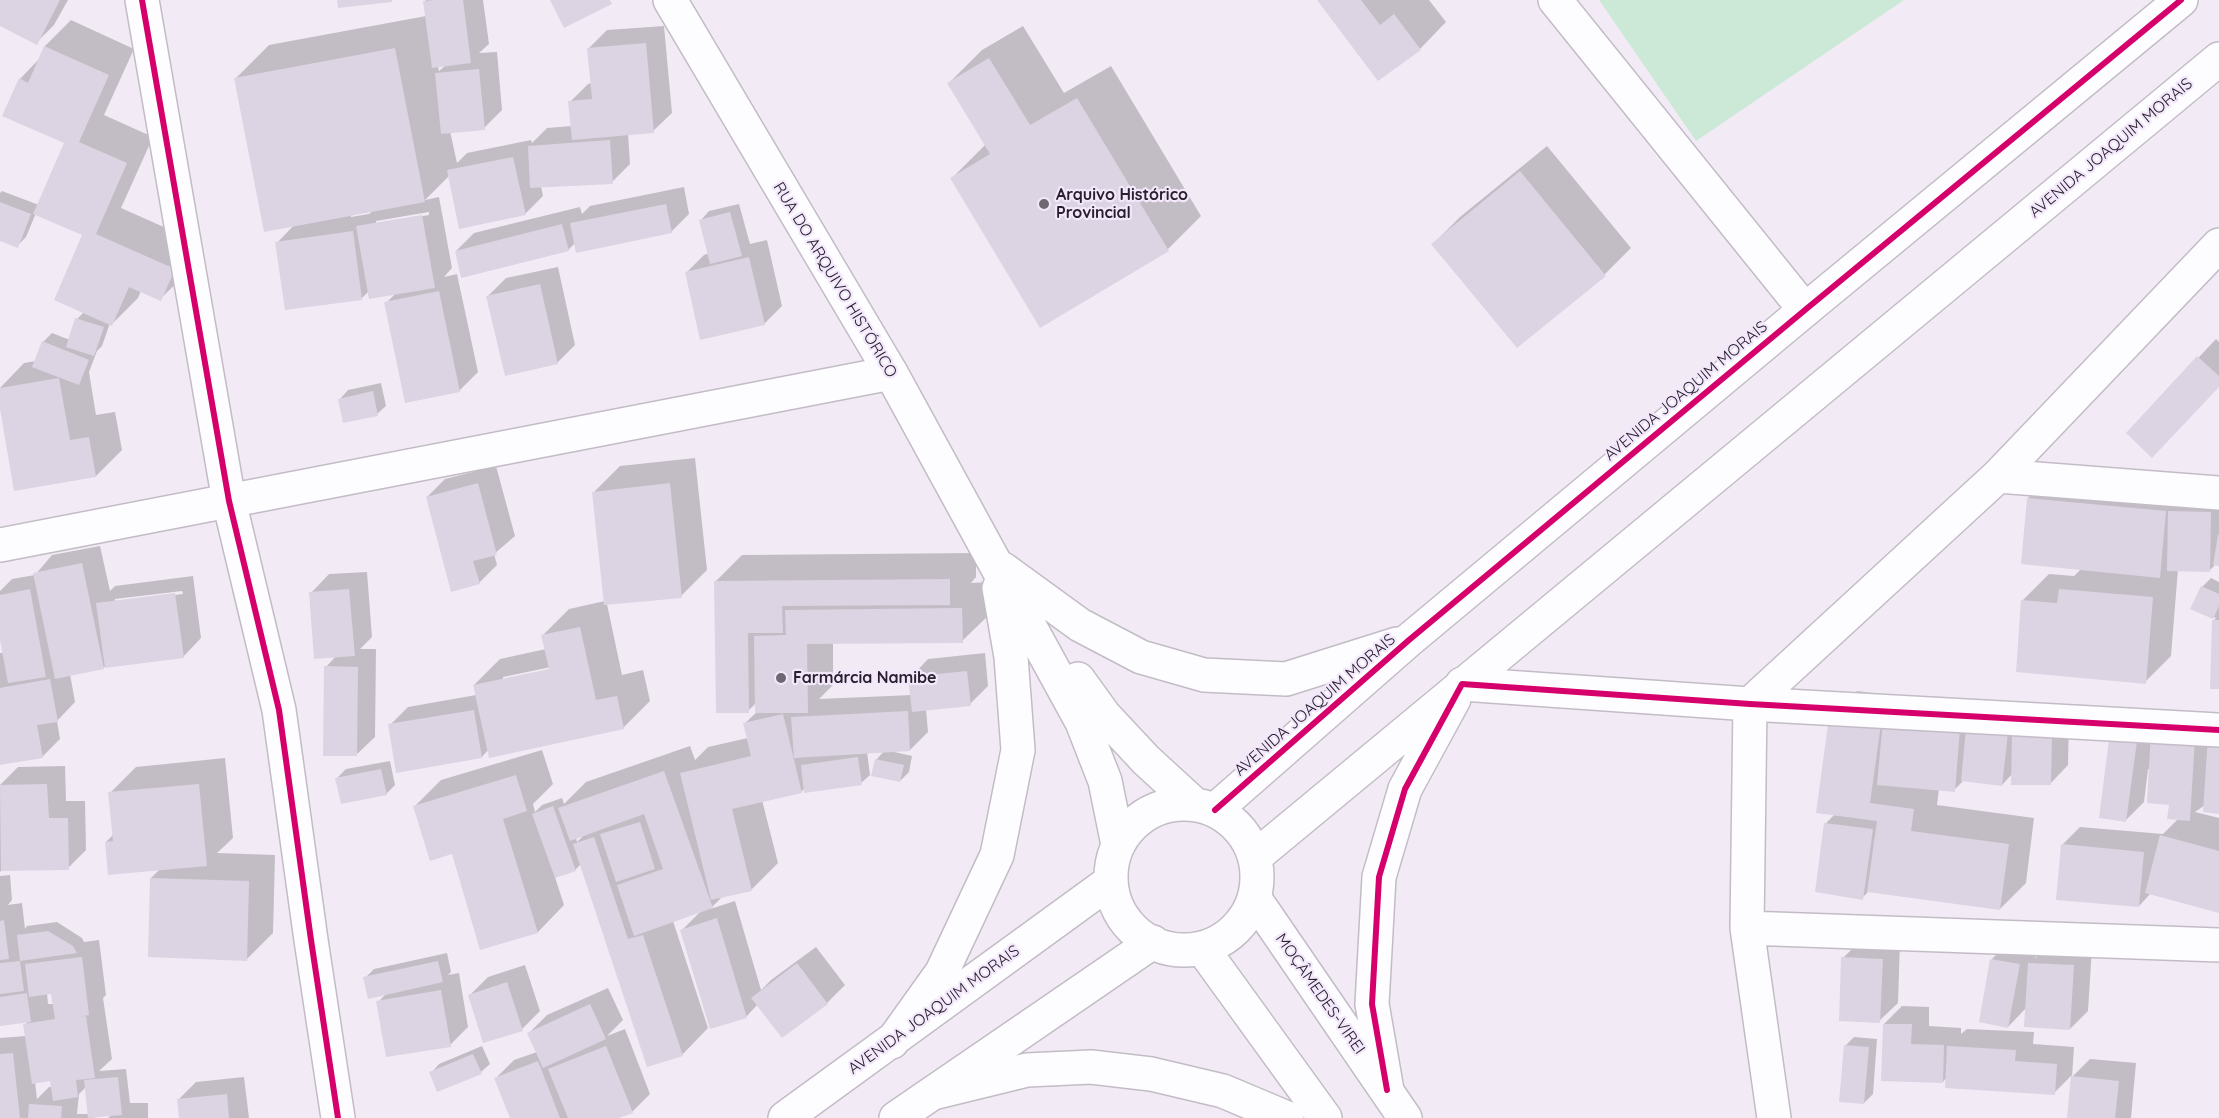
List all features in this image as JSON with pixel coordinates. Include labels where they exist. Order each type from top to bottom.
[{"type":"street","points":[[142,0],[229,501],[279,710],[338,1118]]},
{"type":"street","name":"RUA DO ARQUIVO HISTÓRICO","points":[[670,0],[891,373],[994,563]]},
{"type":"street","points":[[1555,0],[1805,310]]},
{"type":"street","name":"AVENIDA JOAQUIM MORAIS","points":[[1205,807],[2181,0]]},
{"type":"street","name":"AVENIDA JOAQUIM MORAIS","points":[[1255,857],[2219,58]]},
{"type":"street","points":[[1774,1118],[1747,928],[1750,704],[1998,476],[2217,248]]},
{"type":"street","points":[[0,545],[891,373]]},
{"type":"street","points":[[1998,476],[2219,493]]},
{"type":"street","points":[[994,563],[1080,625],[1141,657],[1204,675],[1286,679],[1409,640]]},
{"type":"street","points":[[994,563],[1104,715],[1146,760],[1205,807],[1233,822],[1246,838],[1255,857],[1258,878],[1254,899],[1243,921],[1225,938],[1202,948],[1178,950],[1153,942],[1136,931],[1122,915],[1114,896],[1111,881],[1112,866],[1118,845],[1132,825],[1150,812],[1172,805],[1205,807]]},
{"type":"street","points":[[994,563],[1082,722],[1105,781],[1118,845]]},
{"type":"street","points":[[892,1041],[942,972],[997,855],[1018,750],[1011,657],[994,563]]},
{"type":"street","points":[[1387,1090],[1372,1004],[1379,877],[1405,789],[1462,684],[1750,704],[2219,730]]},
{"type":"street","name":"AVENIDA JOAQUIM MORAIS","points":[[785,1118],[1111,881]]},
{"type":"street","name":"MOÇÂMEDES-VIREI","points":[[1254,899],[1405,1118]]},
{"type":"street","points":[[1747,928],[2219,945]]},
{"type":"street","points":[[896,1118],[1153,942]]},
{"type":"street","points":[[1202,948],[1325,1118]]},
{"type":"street","points":[[933,1093],[1027,1070],[1091,1067],[1151,1074],[1223,1091],[1287,1118]]},
{"type":"green space","points":[[1599,0],[1904,0],[1696,141]]},
{"type":"building","points":[[0,0],[60,0],[37,45],[0,26]]},
{"type":"building","points":[[337,0],[392,0],[392,2],[338,8]]},
{"type":"building","points":[[463,0],[471,63],[432,68],[423,1]]},
{"type":"building","points":[[550,0],[610,0],[612,4],[564,28]]},
{"type":"building","points":[[1317,0],[1361,0],[1380,25],[1394,14],[1421,50],[1378,81]]},
{"type":"building","points":[[646,43],[654,133],[572,140],[568,101],[592,99],[587,48]]},
{"type":"building","points":[[44,46],[109,75],[79,142],[127,163],[96,234],[175,269],[161,301],[129,287],[112,326],[54,300],[82,235],[33,214],[64,143],[2,116],[19,78],[28,83]]},
{"type":"building","points":[[395,48],[425,202],[264,232],[234,78]]},
{"type":"building","points":[[989,58],[1030,125],[1077,98],[1169,251],[1040,328],[950,178],[990,154],[947,83]]},
{"type":"building","points":[[479,69],[485,130],[441,134],[435,73]]},
{"type":"building","points":[[610,140],[613,184],[530,188],[528,146]]},
{"type":"building","points":[[513,157],[526,215],[459,229],[447,170]]},
{"type":"building","points":[[1520,171],[1606,276],[1517,348],[1431,244]]},
{"type":"building","points":[[0,202],[31,214],[18,248],[0,241]]},
{"type":"building","points":[[666,204],[672,233],[576,253],[570,223]]},
{"type":"building","points":[[730,212],[742,256],[710,264],[699,220]]},
{"type":"building","points":[[422,215],[435,288],[369,299],[356,226]]},
{"type":"building","points":[[562,224],[569,251],[461,278],[455,251]]},
{"type":"building","points":[[353,231],[362,300],[285,310],[275,242]]},
{"type":"building","points":[[749,257],[765,325],[700,340],[685,272]]},
{"type":"building","points":[[540,284],[558,364],[505,376],[486,296]]},
{"type":"building","points":[[439,291],[460,392],[405,403],[384,302]]},
{"type":"building","points":[[75,318],[104,327],[94,356],[66,347]]},
{"type":"building","points":[[42,341],[89,360],[79,385],[32,367]]},
{"type":"building","points":[[2197,356],[2219,376],[2219,387],[2152,458],[2126,433]]},
{"type":"building","points":[[59,378],[70,440],[89,437],[96,477],[14,491],[0,409],[0,388]]},
{"type":"building","points":[[373,391],[378,416],[343,423],[338,399]]},
{"type":"building","points":[[478,483],[497,555],[473,561],[480,584],[451,592],[426,497]]},
{"type":"building","points":[[670,483],[682,598],[604,605],[592,492]]},
{"type":"building","points":[[2027,498],[2166,511],[2160,578],[2021,564]]},
{"type":"building","points":[[2168,511],[2211,512],[2210,572],[2167,571]]},
{"type":"building","points":[[2219,535],[2219,566],[2213,565]]},
{"type":"building","points":[[82,563],[104,669],[55,679],[33,573]]},
{"type":"building","points":[[950,579],[950,605],[782,606],[783,633],[748,633],[749,713],[716,713],[714,581]]},
{"type":"building","points":[[2201,586],[2219,594],[2219,606],[2213,619],[2190,609]]},
{"type":"building","points":[[30,589],[46,677],[8,683],[0,640],[0,595]]},
{"type":"building","points":[[349,589],[355,656],[314,659],[309,592]]},
{"type":"building","points":[[2059,589],[2153,597],[2146,684],[2016,672],[2021,600],[2057,603]]},
{"type":"building","points":[[175,593],[184,658],[105,668],[96,603]]},
{"type":"building","name":"Farmárcia Namibe","points":[[962,608],[963,643],[807,644],[808,713],[755,713],[754,636],[786,635],[785,610]]},
{"type":"building","points":[[2212,620],[2219,620],[2219,689],[2210,689]]},
{"type":"building","points":[[580,627],[596,700],[617,696],[624,729],[489,758],[473,685],[549,669],[541,635]]},
{"type":"building","points":[[324,666],[358,667],[357,756],[323,756]]},
{"type":"building","points":[[967,671],[971,706],[912,712],[908,677]]},
{"type":"building","points":[[50,679],[58,722],[37,725],[43,758],[0,765],[0,688]]},
{"type":"building","points":[[474,710],[482,758],[396,773],[388,724]]},
{"type":"building","points":[[908,711],[910,751],[794,758],[791,717]]},
{"type":"building","points":[[783,714],[802,793],[732,809],[752,891],[711,900],[680,773],[751,756],[743,723]]},
{"type":"building","points":[[1829,717],[1881,724],[1870,803],[1914,809],[1911,831],[2009,844],[2000,910],[1867,892],[1877,821],[1816,813]]},
{"type":"building","points":[[1883,720],[1960,728],[1955,792],[1877,785]]},
{"type":"building","points":[[1966,729],[2008,733],[2002,786],[1961,781]]},
{"type":"building","points":[[2110,731],[2138,734],[2126,822],[2099,818]]},
{"type":"building","points":[[2151,733],[2195,736],[2190,821],[2167,819],[2169,805],[2147,803]]},
{"type":"building","points":[[2012,736],[2052,736],[2051,785],[2011,785]]},
{"type":"building","points":[[2208,737],[2219,738],[2219,814],[2203,812]]},
{"type":"building","points":[[858,757],[862,785],[804,793],[801,765]]},
{"type":"building","points":[[875,759],[904,765],[900,782],[871,776]]},
{"type":"building","points":[[381,769],[387,795],[341,804],[335,778]]},
{"type":"building","points":[[664,771],[713,908],[634,936],[617,885],[663,869],[644,814],[570,841],[558,808]]},
{"type":"building","points":[[516,775],[527,811],[503,819],[538,933],[480,950],[452,854],[430,861],[413,806]]},
{"type":"building","points":[[47,784],[49,818],[68,818],[69,870],[1,871],[0,785]]},
{"type":"building","points":[[199,784],[207,866],[108,875],[105,842],[113,841],[108,792]]},
{"type":"building","points":[[553,806],[576,871],[555,878],[532,814]]},
{"type":"building","points":[[640,822],[655,869],[616,882],[600,834]]},
{"type":"building","points":[[1824,823],[1873,829],[1863,900],[1815,892]]},
{"type":"building","points":[[2160,835],[2219,851],[2219,913],[2145,893]]},
{"type":"building","points":[[594,837],[628,939],[643,935],[683,1056],[647,1067],[573,844]]},
{"type":"building","points":[[2061,844],[2144,852],[2139,907],[2056,900]]},
{"type":"building","points":[[150,878],[249,881],[247,961],[148,957]]},
{"type":"building","points":[[717,918],[747,1018],[710,1029],[680,930]]},
{"type":"building","points":[[4,920],[9,959],[0,960],[0,921]]},
{"type":"building","points":[[48,931],[73,946],[77,953],[20,961],[17,935]]},
{"type":"building","points":[[82,957],[89,1015],[78,1017],[86,1016],[95,1078],[76,1080],[78,1097],[53,1101],[50,1081],[32,1084],[23,1024],[55,1019],[51,994],[29,997],[25,964]]},
{"type":"building","points":[[1841,957],[1883,959],[1880,1023],[1839,1021]]},
{"type":"building","points":[[1990,959],[2020,964],[2008,1028],[1979,1022]]},
{"type":"building","points":[[20,961],[24,991],[0,994],[0,963]]},
{"type":"building","points":[[438,961],[443,982],[368,999],[363,977]]},
{"type":"building","points":[[797,963],[828,1004],[782,1038],[751,998]]},
{"type":"building","points":[[2028,963],[2074,965],[2070,1030],[2024,1027]]},
{"type":"building","points":[[507,982],[523,1031],[483,1043],[468,995]]},
{"type":"building","points":[[441,990],[451,1047],[386,1057],[376,1001]]},
{"type":"building","points":[[27,993],[31,1022],[0,1026],[0,997]]},
{"type":"building","points":[[590,1004],[606,1039],[543,1068],[527,1033]]},
{"type":"building","points":[[1883,1024],[1912,1024],[1911,1044],[1944,1045],[1943,1083],[1881,1081]]},
{"type":"building","points":[[1844,1045],[1869,1047],[1864,1104],[1839,1102]]},
{"type":"building","points":[[606,1046],[633,1113],[619,1118],[568,1118],[548,1069]]},
{"type":"building","points":[[1947,1046],[2016,1050],[2015,1061],[2057,1064],[2055,1095],[1945,1088]]},
{"type":"building","points":[[13,1053],[20,1118],[0,1118],[0,1054]]},
{"type":"building","points":[[473,1054],[482,1074],[437,1092],[429,1072]]},
{"type":"building","points":[[538,1061],[560,1118],[510,1118],[494,1078]]},
{"type":"building","points":[[2071,1076],[2119,1081],[2115,1118],[2067,1118]]},
{"type":"building","points":[[118,1077],[122,1115],[88,1118],[84,1080]]},
{"type":"building","points":[[227,1094],[229,1118],[179,1118],[177,1099]]},
{"type":"building","points":[[29,1104],[62,1106],[61,1118],[28,1118]]},
{"type":"cycle path","points":[[142,0],[229,501],[279,710],[338,1118]]},
{"type":"cycle path","points":[[1215,810],[1409,640],[2181,0]]},
{"type":"cycle path","points":[[1387,1090],[1372,1004],[1379,877],[1405,789],[1462,684],[1750,704],[2219,730]]},
{"type":"place","name":"Arquivo Histórico Provincial","points":[[1044,204]]},
{"type":"place","name":"Farmárcia Namibe","points":[[781,678]]}]
